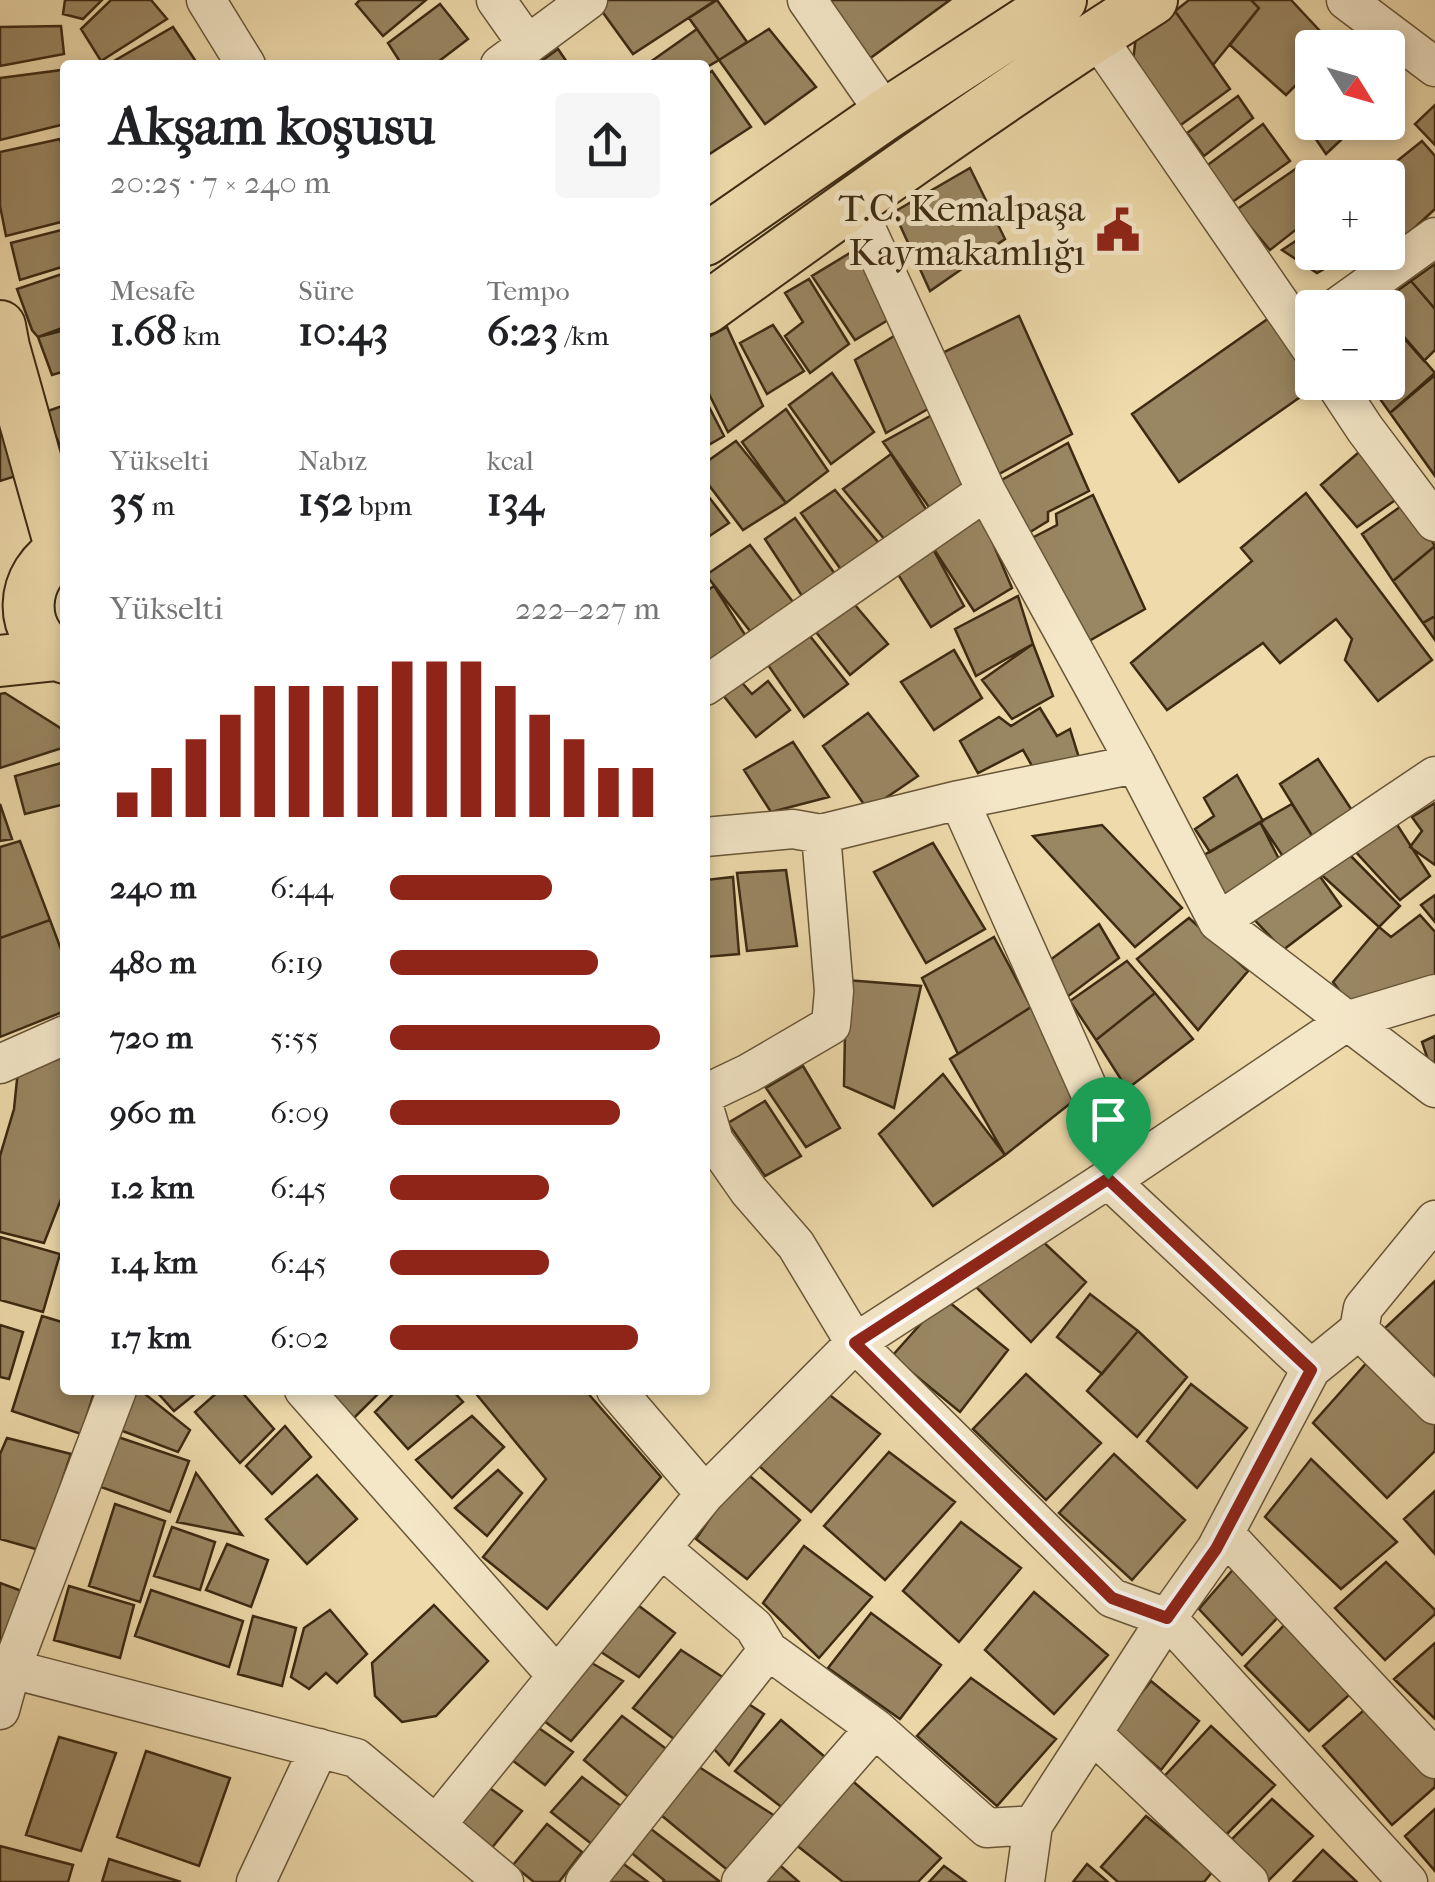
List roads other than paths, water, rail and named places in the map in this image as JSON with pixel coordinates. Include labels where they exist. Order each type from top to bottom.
[{"type":"main road","points":[[710,237],[886,114],[1061,0]]},
{"type":"main road","points":[[710,304],[1152,0]]},
{"type":"main road","points":[[0,326],[40,569],[29,592],[28,610],[42,644],[60,656]]},
{"type":"main road","points":[[0,661],[60,657]]},
{"type":"street","points":[[206,0],[243,60]]},
{"type":"street","points":[[496,0],[514,54],[588,0]]},
{"type":"street","points":[[807,0],[886,114]]},
{"type":"street","points":[[1346,0],[1435,67]]},
{"type":"street","points":[[1096,36],[1295,317]]},
{"type":"street","points":[[854,202],[986,491],[1218,922],[1435,1088]]},
{"type":"street","points":[[1361,290],[1435,237]]},
{"type":"street","points":[[1346,400],[1434,519]]},
{"type":"street","points":[[710,683],[986,491]]},
{"type":"street","points":[[710,837],[793,829],[821,834],[959,800],[1136,764]]},
{"type":"street","points":[[1218,922],[1435,776]]},
{"type":"street","points":[[959,800],[1116,1175],[1311,1370]]},
{"type":"street","points":[[710,1092],[831,1025],[834,991],[821,834]]},
{"type":"street","points":[[436,1825],[705,1494],[855,1343],[1349,1020],[1435,994]]},
{"type":"street","points":[[0,1064],[60,1036]]},
{"type":"street","points":[[710,1128],[714,1141],[749,1190],[796,1245],[855,1343],[1112,1598],[1167,1618],[1408,1882]]},
{"type":"street","points":[[1025,1882],[1033,1825],[1224,1534],[1311,1370],[1360,1330],[1364,1308],[1435,1220]]},
{"type":"street","points":[[1360,1330],[1435,1405]]},
{"type":"street","points":[[0,1710],[6,1666],[115,1395]]},
{"type":"street","points":[[308,1395],[557,1676]]},
{"type":"street","points":[[620,1395],[705,1494]]},
{"type":"street","points":[[1224,1534],[1435,1759]]},
{"type":"street","points":[[661,1548],[754,1627],[768,1650],[876,1728],[987,1828],[1033,1825]]},
{"type":"street","points":[[585,1882],[768,1650]]},
{"type":"street","points":[[6,1666],[356,1758],[500,1881]]},
{"type":"street","points":[[740,1882],[876,1728]]},
{"type":"street","points":[[1092,1734],[1249,1882]]},
{"type":"street","points":[[256,1882],[319,1748]]},
{"type":"place","name":"T.C. Kemalpaşa Kaymakamlığı","points":[[1118,230]]}]
